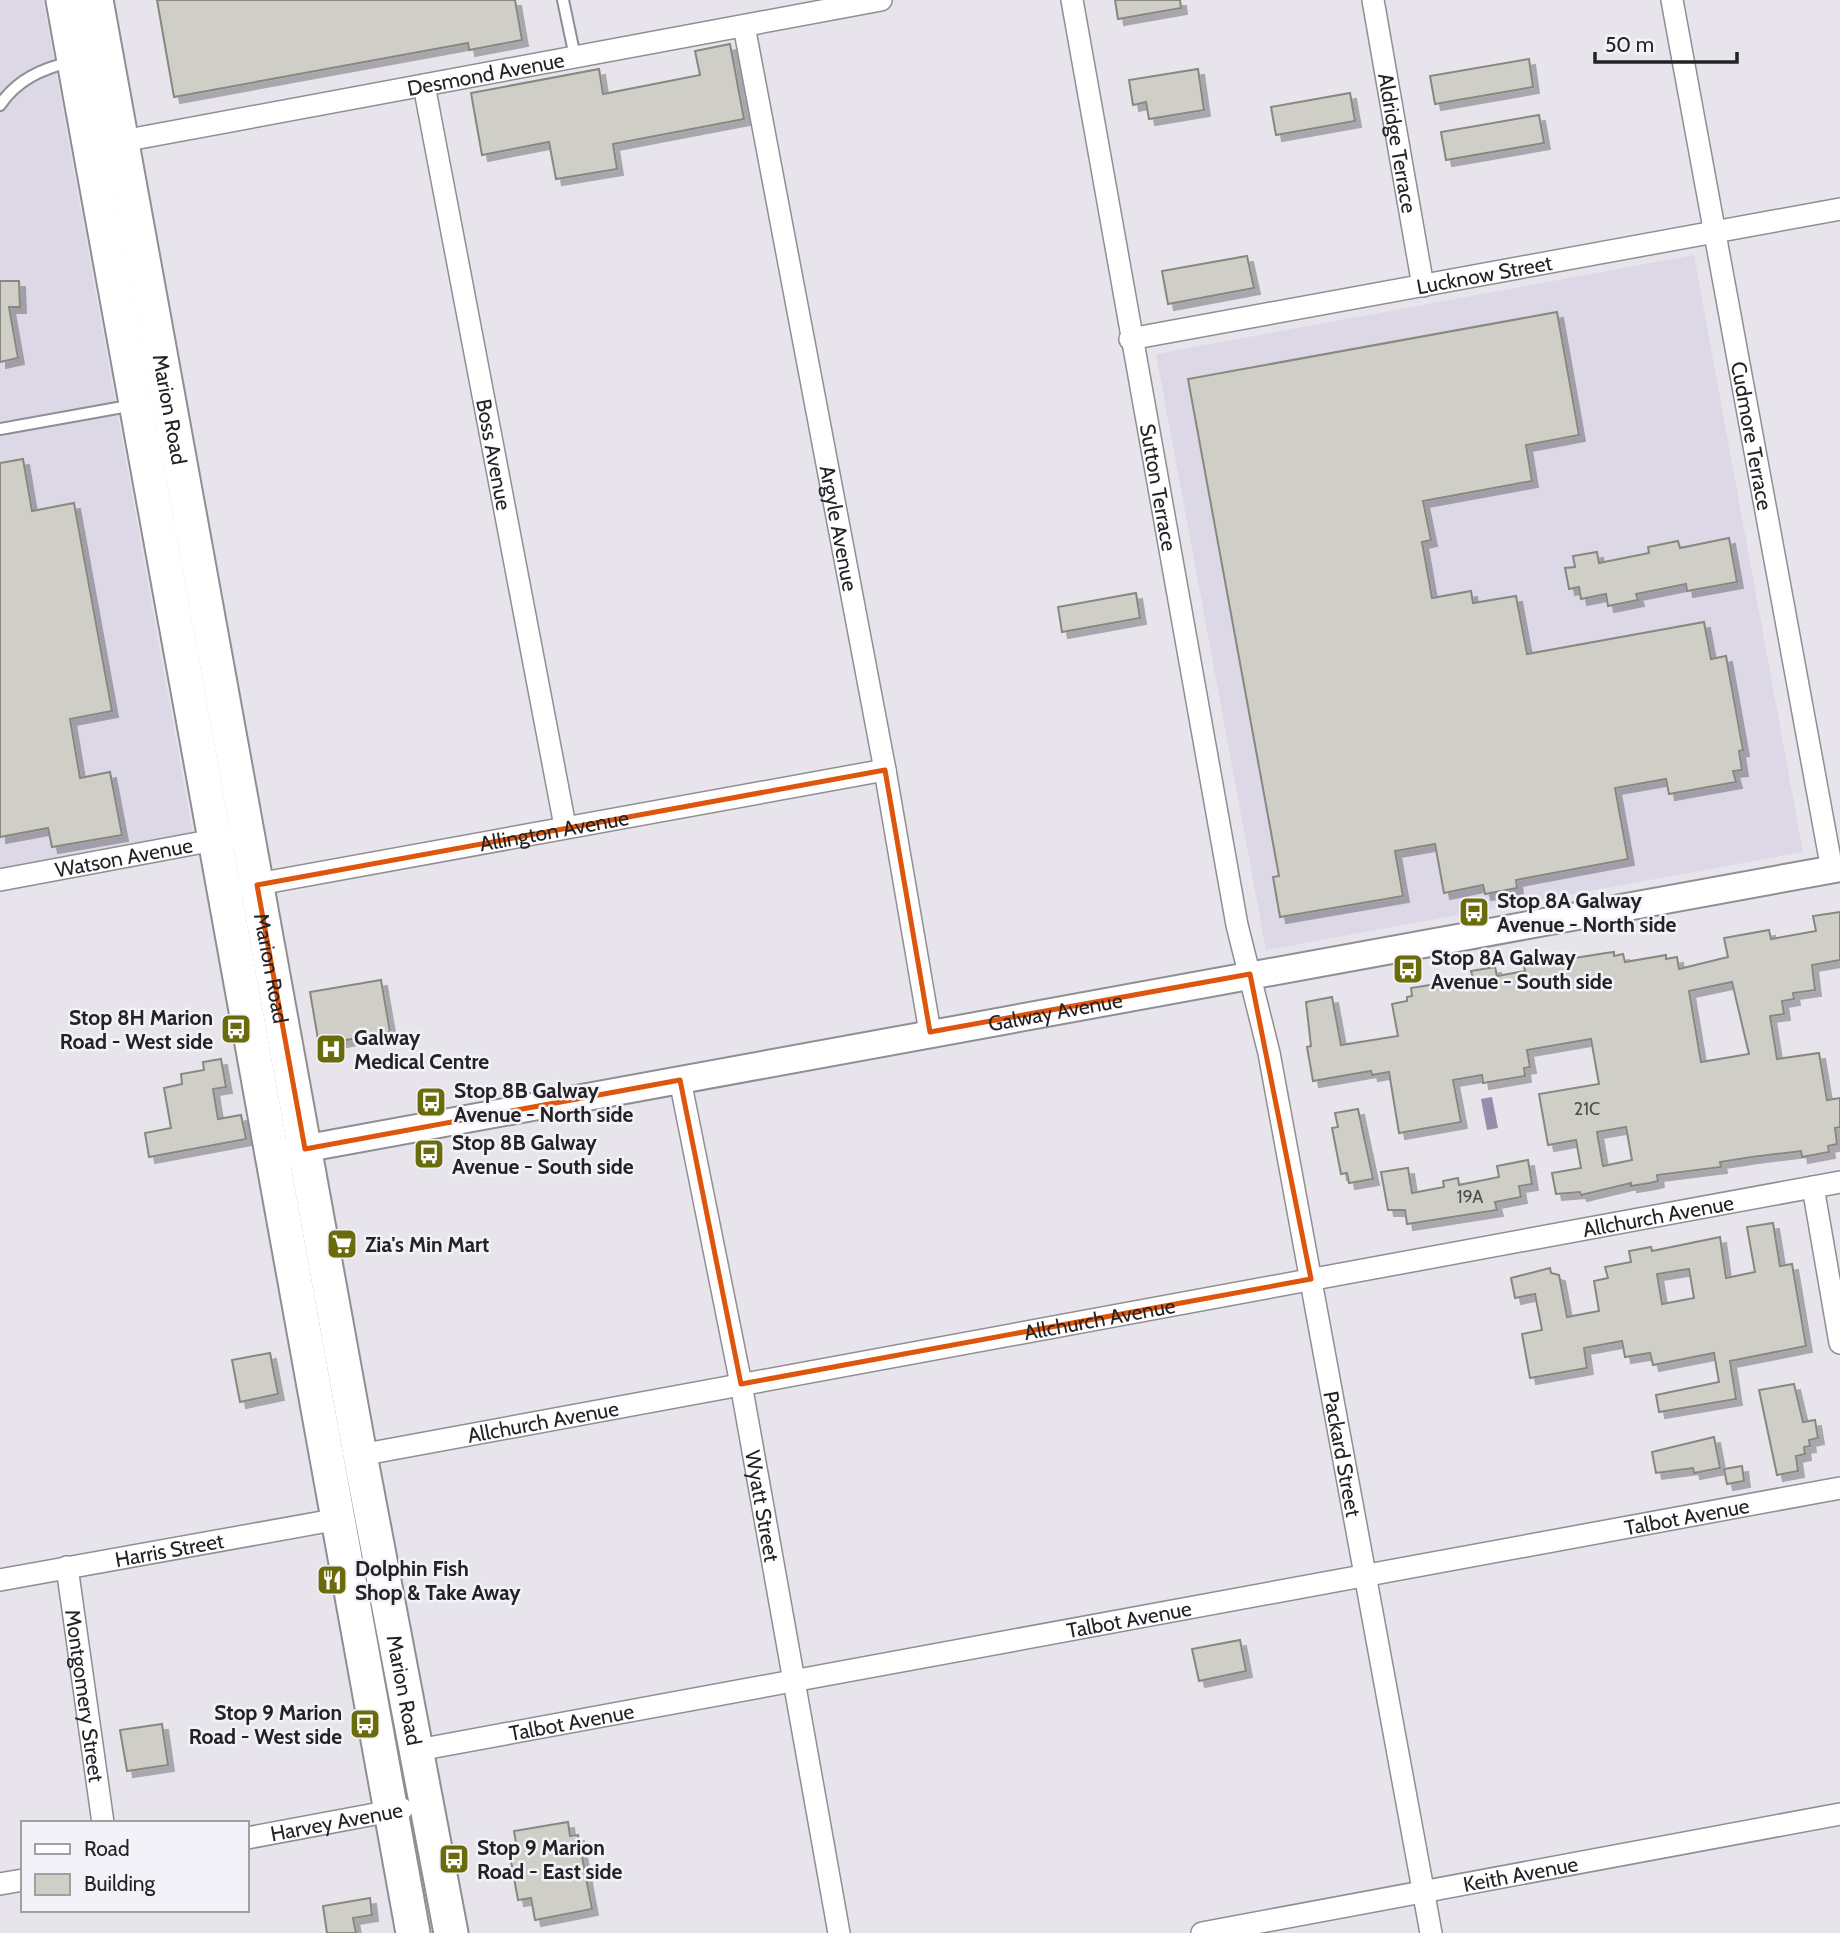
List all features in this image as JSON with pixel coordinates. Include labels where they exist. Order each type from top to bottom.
[{"type":"main road","name":"Marion Road","points":[[63,0],[90,58],[152,402],[248,834],[360,1455],[452,1933]]},
{"type":"main road","name":"Marion Road","points":[[90,58],[96,0]]},
{"type":"main road","name":"Marion Road","points":[[152,402],[213,841],[413,1933]]},
{"type":"street","name":"Desmond Avenue","points":[[105,145],[881,0]]},
{"type":"street","name":"Sutton Terrace","points":[[1072,0],[1130,339],[1237,925],[1250,974]]},
{"type":"street","name":"Aldridge Terrace","points":[[1373,0],[1423,286]]},
{"type":"street","name":"Cudmore Terrace","points":[[1672,0],[1836,869]]},
{"type":"street","name":"Argyle Avenue","points":[[744,26],[885,770],[930,1032]]},
{"type":"street","name":"Boss Avenue","points":[[424,85],[565,826]]},
{"type":"street","name":"Lucknow Street","points":[[1130,339],[1840,209]]},
{"type":"street","name":"Allington Avenue","points":[[223,891],[565,826],[885,770]]},
{"type":"street","name":"Watson Avenue","points":[[0,880],[248,834]]},
{"type":"street","name":"Galway Avenue","points":[[272,1154],[1836,869]]},
{"type":"street","name":"Packard Street","points":[[1250,974],[1269,1054],[1431,1933]]},
{"type":"street","name":"Wyatt Street","points":[[680,1080],[741,1384],[839,1933]]},
{"type":"street","name":"Allchurch Avenue","points":[[360,1455],[1840,1182]]},
{"type":"street","points":[[1813,1187],[1840,1343]]},
{"type":"street","name":"Talbot Avenue","points":[[418,1750],[1840,1488]]},
{"type":"street","name":"Harris Street","points":[[0,1580],[339,1519]]},
{"type":"street","name":"Montgomery Street","points":[[67,1567],[103,1821]]},
{"type":"street","name":"Harvey Avenue","points":[[248,1839],[428,1804]]},
{"type":"street","name":"Keith Avenue","points":[[1202,1933],[1423,1894],[1840,1814]]},
{"type":"street","points":[[0,1884],[21,1880]]},
{"type":"lane","points":[[563,0],[575,57]]},
{"type":"lane","points":[[0,105],[9,92],[31,75],[90,58]]},
{"type":"lane","points":[[0,429],[152,402]]},
{"type":"highlighted area","points":[[885,770],[930,1032],[1250,974],[1311,1279],[741,1384],[680,1080],[305,1149],[257,885]]},
{"type":"shaded area","points":[[0,0],[43,0],[193,834],[0,871]]},
{"type":"shaded area","points":[[1694,255],[1803,852],[1266,950],[1156,354]]},
{"type":"shaded area","points":[[1492,1097],[1498,1128],[1487,1130],[1481,1099]]},
{"type":"building","points":[[157,0],[515,0],[522,40],[469,50],[468,43],[174,97]]},
{"type":"building","points":[[1115,0],[1180,0],[1181,8],[1118,19]]},
{"type":"building","points":[[730,44],[744,119],[613,144],[617,169],[556,179],[549,142],[482,155],[471,93],[599,69],[603,94],[700,75],[695,51]]},
{"type":"building","points":[[1529,59],[1533,87],[1435,104],[1430,76]]},
{"type":"building","points":[[1198,69],[1204,110],[1149,119],[1146,102],[1133,105],[1129,80]]},
{"type":"building","points":[[1350,93],[1355,121],[1276,135],[1271,107]]},
{"type":"building","points":[[1539,115],[1544,143],[1446,160],[1441,132]]},
{"type":"building","points":[[1247,256],[1254,288],[1168,304],[1162,271]]},
{"type":"building","points":[[0,281],[19,281],[20,307],[9,307],[18,358],[0,362]]},
{"type":"building","points":[[1557,312],[1579,435],[1526,445],[1532,481],[1423,501],[1431,540],[1422,542],[1432,598],[1471,591],[1473,603],[1516,596],[1527,654],[1704,622],[1711,659],[1726,656],[1743,750],[1739,751],[1742,770],[1733,771],[1736,782],[1669,794],[1666,779],[1615,788],[1628,859],[1516,880],[1517,888],[1485,894],[1483,885],[1444,893],[1435,844],[1395,851],[1403,896],[1280,917],[1273,877],[1279,876],[1188,379]]},
{"type":"building","points":[[23,459],[32,511],[74,503],[112,711],[70,719],[80,778],[110,772],[122,835],[52,847],[48,828],[0,837],[0,463]]},
{"type":"building","points":[[1729,538],[1737,582],[1687,591],[1686,584],[1636,594],[1638,600],[1608,606],[1606,594],[1581,599],[1579,587],[1569,589],[1565,568],[1575,567],[1573,556],[1597,552],[1599,563],[1649,553],[1648,547],[1678,541],[1680,548]]},
{"type":"building","points":[[1136,593],[1140,618],[1062,632],[1058,607]]},
{"type":"building","points":[[1840,912],[1840,960],[1812,965],[1815,990],[1793,993],[1794,999],[1782,1001],[1784,1014],[1770,1016],[1777,1059],[1819,1053],[1827,1100],[1840,1098],[1840,1127],[1835,1128],[1837,1144],[1828,1146],[1829,1152],[1802,1157],[1801,1151],[1752,1157],[1720,1162],[1721,1167],[1657,1175],[1658,1181],[1650,1183],[1631,1186],[1631,1183],[1581,1195],[1580,1192],[1556,1194],[1552,1173],[1581,1168],[1576,1140],[1548,1145],[1539,1094],[1599,1084],[1591,1039],[1527,1050],[1530,1067],[1524,1068],[1525,1076],[1483,1083],[1482,1075],[1453,1080],[1461,1122],[1399,1133],[1389,1072],[1372,1075],[1371,1071],[1313,1081],[1307,1047],[1311,1046],[1306,1002],[1332,997],[1341,1045],[1398,1036],[1392,1004],[1407,1001],[1407,997],[1412,996],[1411,988],[1473,978],[1471,971],[1495,967],[1497,976],[1525,971],[1524,966],[1614,952],[1614,956],[1623,954],[1625,962],[1666,955],[1666,959],[1677,957],[1679,969],[1728,957],[1724,938],[1769,930],[1771,939],[1816,931],[1813,916]],"holes":[[[1732,982],[1749,1054],[1701,1062],[1689,991]],[[1626,1127],[1632,1160],[1603,1166],[1597,1132]]]},
{"type":"building","points":[[381,980],[390,1032],[319,1045],[310,992]]},
{"type":"building","points":[[221,1059],[226,1087],[213,1089],[218,1119],[241,1115],[246,1139],[149,1157],[145,1133],[171,1128],[164,1088],[182,1084],[181,1074],[204,1070],[203,1062]]},
{"type":"building","points":[[1358,1109],[1373,1179],[1349,1183],[1347,1173],[1341,1174],[1332,1128],[1338,1127],[1335,1113]]},
{"type":"building","points":[[1528,1160],[1532,1184],[1519,1186],[1521,1197],[1495,1202],[1497,1210],[1407,1224],[1405,1210],[1388,1210],[1381,1172],[1408,1168],[1412,1193],[1444,1187],[1443,1181],[1458,1178],[1459,1185],[1499,1177],[1497,1166]]},
{"type":"building","points":[[1773,1223],[1780,1266],[1792,1264],[1806,1346],[1730,1361],[1736,1399],[1659,1412],[1656,1395],[1719,1382],[1714,1353],[1653,1365],[1650,1353],[1625,1357],[1622,1341],[1584,1348],[1587,1368],[1530,1378],[1522,1334],[1542,1330],[1535,1294],[1515,1298],[1511,1278],[1550,1268],[1551,1273],[1559,1275],[1567,1317],[1599,1311],[1594,1281],[1608,1278],[1605,1267],[1631,1262],[1629,1251],[1651,1247],[1652,1251],[1720,1237],[1726,1278],[1755,1272],[1747,1227]],"holes":[[[1689,1269],[1694,1298],[1662,1304],[1657,1274]]]},
{"type":"building","points":[[270,1353],[278,1394],[240,1402],[232,1360]]},
{"type":"building","points":[[1794,1384],[1803,1422],[1815,1420],[1818,1438],[1809,1440],[1810,1446],[1804,1447],[1805,1454],[1796,1456],[1798,1471],[1777,1475],[1759,1390]]},
{"type":"building","points":[[1714,1437],[1720,1468],[1694,1473],[1693,1468],[1656,1473],[1652,1452]]},
{"type":"building","points":[[1742,1466],[1744,1481],[1727,1484],[1724,1469]]},
{"type":"building","points":[[1240,1640],[1246,1671],[1199,1681],[1192,1649]]},
{"type":"building","points":[[162,1724],[168,1765],[127,1771],[120,1730]]},
{"type":"building","points":[[568,1822],[570,1836],[578,1835],[592,1909],[535,1920],[531,1898],[518,1900],[509,1850],[517,1849],[514,1831]]},
{"type":"building","points":[[370,1898],[372,1915],[353,1918],[356,1933],[327,1933],[323,1906]]},
{"type":"place","name":"Stop 8A Galway Avenue - North side","points":[[1474,912]]},
{"type":"place","name":"Stop 8A Galway Avenue - South side","points":[[1408,969]]},
{"type":"place","name":"Stop 8H Marion Road - West side","points":[[236,1029]]},
{"type":"place","name":"Galway Medical Centre","points":[[331,1049]]},
{"type":"place","name":"Stop 8B Galway Avenue - North side","points":[[431,1102]]},
{"type":"place","name":"Stop 8B Galway Avenue - South side","points":[[429,1154]]},
{"type":"place","name":"Zia's Min Mart","points":[[342,1244]]},
{"type":"place","name":"Dolphin Fish Shop & Take Away","points":[[332,1580]]},
{"type":"place","name":"Stop 9 Marion Road - West side","points":[[365,1724]]},
{"type":"place","name":"Stop 9 Marion Road - East side","points":[[454,1859]]}]
